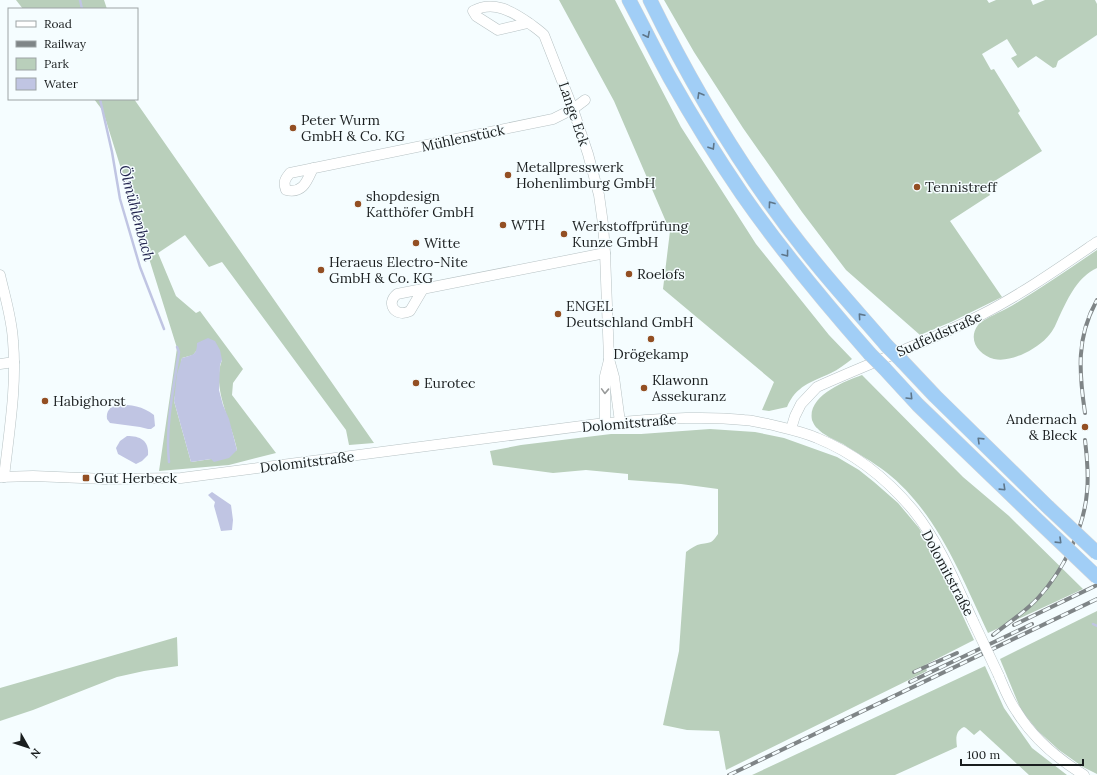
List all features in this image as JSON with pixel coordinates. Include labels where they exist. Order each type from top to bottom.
[{"type":"highway","points":[[630,0],[670,78],[711,146],[742,193],[792,262],[870,354],[918,405],[1097,577]]},
{"type":"highway","points":[[650,0],[676,53],[707,106],[766,196],[817,265],[887,346],[935,396],[1097,553]]},
{"type":"street","name":"Lange Eck","points":[[528,23],[498,30],[476,16],[474,11],[478,6],[491,2],[501,3],[537,28],[544,35],[573,109],[588,154],[599,195],[605,253],[609,359],[614,376],[620,422]]},
{"type":"street","name":"Mühlenstück","points":[[313,168],[553,119],[573,109],[585,100]]},
{"type":"street","name":"Sudfeldstraße","points":[[791,429],[801,404],[818,387],[957,327],[1026,290],[1097,242]]},
{"type":"street","points":[[423,289],[605,253]]},
{"type":"street","points":[[0,275],[10,319],[14,362],[14,390],[2,477]]},
{"type":"street","name":"Lange Eck","points":[[605,424],[605,376],[609,359]]},
{"type":"street","points":[[0,364],[14,362]]},
{"type":"street","name":"Dolomitstraße","points":[[2,477],[33,476],[106,479],[181,478],[620,422],[669,419],[716,418],[745,420],[791,429],[817,438],[856,459],[896,492],[913,511],[948,566],[1016,712],[1036,737],[1069,766],[1084,775]]},
{"type":"green space","points":[[16,0],[104,0],[107,8],[22,8]]},
{"type":"green space","points":[[559,0],[615,0],[681,127],[756,244],[829,335],[852,359],[836,370],[800,389],[787,407],[769,411],[762,410],[774,382],[663,289],[670,231],[614,101]]},
{"type":"green space","points":[[664,0],[987,0],[989,3],[996,0],[1031,0],[1033,5],[1045,0],[1095,0],[1097,4],[1097,35],[1058,61],[1056,67],[1053,68],[1036,56],[1018,68],[1011,58],[1017,55],[1007,39],[982,54],[991,70],[994,69],[1020,111],[1018,113],[1042,151],[985,187],[990,195],[950,221],[1002,297],[951,322],[920,335],[846,270],[802,212],[743,128],[694,52]]},
{"type":"green space","points":[[95,100],[135,100],[374,443],[349,445],[346,430],[222,262],[209,267],[185,235],[158,253],[176,296],[196,313],[200,311],[243,369],[233,383],[232,395],[276,453],[229,465],[159,471],[177,348],[103,111]],"holes":[[[197,350],[222,360],[219,371],[221,393],[237,450],[211,459],[191,462],[174,401],[182,358],[193,355]]]},
{"type":"green space","points":[[1097,250],[1097,268],[1084,276],[1079,282],[1067,301],[1050,334],[1037,346],[1021,355],[998,360],[989,357],[979,350],[974,341],[975,331],[978,325],[989,317],[1024,299]]},
{"type":"green space","points":[[862,375],[963,477],[1009,516],[1083,589],[988,633],[946,546],[934,525],[920,506],[904,488],[886,472],[843,444],[822,433],[813,423],[812,411],[815,404],[821,397],[846,381]]},
{"type":"green space","points":[[710,429],[755,432],[784,438],[837,457],[859,470],[898,503],[919,528],[938,563],[974,640],[925,665],[927,671],[726,770],[719,731],[687,730],[663,725],[679,651],[686,552],[697,545],[711,542],[718,534],[718,489],[681,484],[628,480],[628,474],[586,470],[553,473],[493,465],[490,451],[521,445],[611,434],[641,434]]},
{"type":"green space","points":[[1097,611],[1097,774],[1083,767],[1059,750],[1038,731],[1021,710],[1000,659]]},
{"type":"green space","points":[[177,637],[178,666],[117,677],[33,710],[0,721],[0,688]]},
{"type":"green space","points":[[985,666],[1004,708],[1032,748],[1067,775],[1029,775],[980,730],[974,735],[964,727],[959,731],[956,738],[957,747],[895,775],[752,775]]},
{"type":"water","points":[[208,338],[215,341],[220,350],[222,360],[220,365],[219,390],[229,419],[237,450],[229,458],[214,462],[211,459],[191,462],[174,401],[177,374],[182,358],[194,354],[197,343]]},
{"type":"water","points":[[117,404],[137,406],[150,412],[154,415],[155,426],[148,429],[110,423],[107,419],[108,412],[110,408]]},
{"type":"water","points":[[127,436],[140,438],[147,446],[148,455],[136,464],[118,454],[116,448],[120,441]]},
{"type":"water","points":[[212,492],[231,505],[233,520],[232,530],[221,531],[214,506],[215,502],[208,495]]},
{"type":"waterway","name":"Ölmühlenbach","points":[[80,0],[82,8]]},
{"type":"waterway","name":"Ölmühlenbach","points":[[100,100],[112,152],[120,199],[140,267],[164,329]]},
{"type":"waterway","name":"Ölmühlenbach","points":[[169,462],[168,435],[179,352],[177,347]]},
{"type":"waterway","name":"Ölmühlenbach","points":[[1093,624],[1097,626]]},
{"type":"railway","points":[[1085,413],[1081,383],[1082,341],[1090,314],[1097,300]]},
{"type":"railway","points":[[993,635],[1022,613],[1038,598],[1056,575],[1071,549],[1082,520],[1088,485],[1085,440]]},
{"type":"railway","points":[[1014,625],[1097,585]]},
{"type":"railway","points":[[729,775],[1097,599]]},
{"type":"railway","points":[[910,682],[1032,624]]},
{"type":"railway","points":[[914,672],[957,653]]},
{"type":"place","name":"Peter Wurm GmbH & Co. KG","points":[[293,128]]},
{"type":"place","name":"Metallpresswerk Hohenlimburg GmbH","points":[[508,175]]},
{"type":"place","name":"Tennistreff","points":[[917,187]]},
{"type":"place","name":"shopdesign Katthöfer GmbH","points":[[358,204]]},
{"type":"place","name":"WTH","points":[[503,225]]},
{"type":"place","name":"Werkstoffprüfung Kunze GmbH","points":[[564,234]]},
{"type":"place","name":"Witte","points":[[416,243]]},
{"type":"place","name":"Heraeus Electro-Nite GmbH & Co. KG","points":[[321,270]]},
{"type":"place","name":"Roelofs","points":[[629,274]]},
{"type":"place","name":"ENGEL Deutschland GmbH","points":[[558,314]]},
{"type":"place","name":"Drögekamp","points":[[651,339]]},
{"type":"place","name":"Eurotec","points":[[416,383]]},
{"type":"place","name":"Klawonn Assekuranz","points":[[644,388]]},
{"type":"place","name":"Habighorst","points":[[45,401]]},
{"type":"place","name":"Andernach & Bleck","points":[[1085,427]]},
{"type":"place","name":"Gut Herbeck","points":[[86,478]]}]
